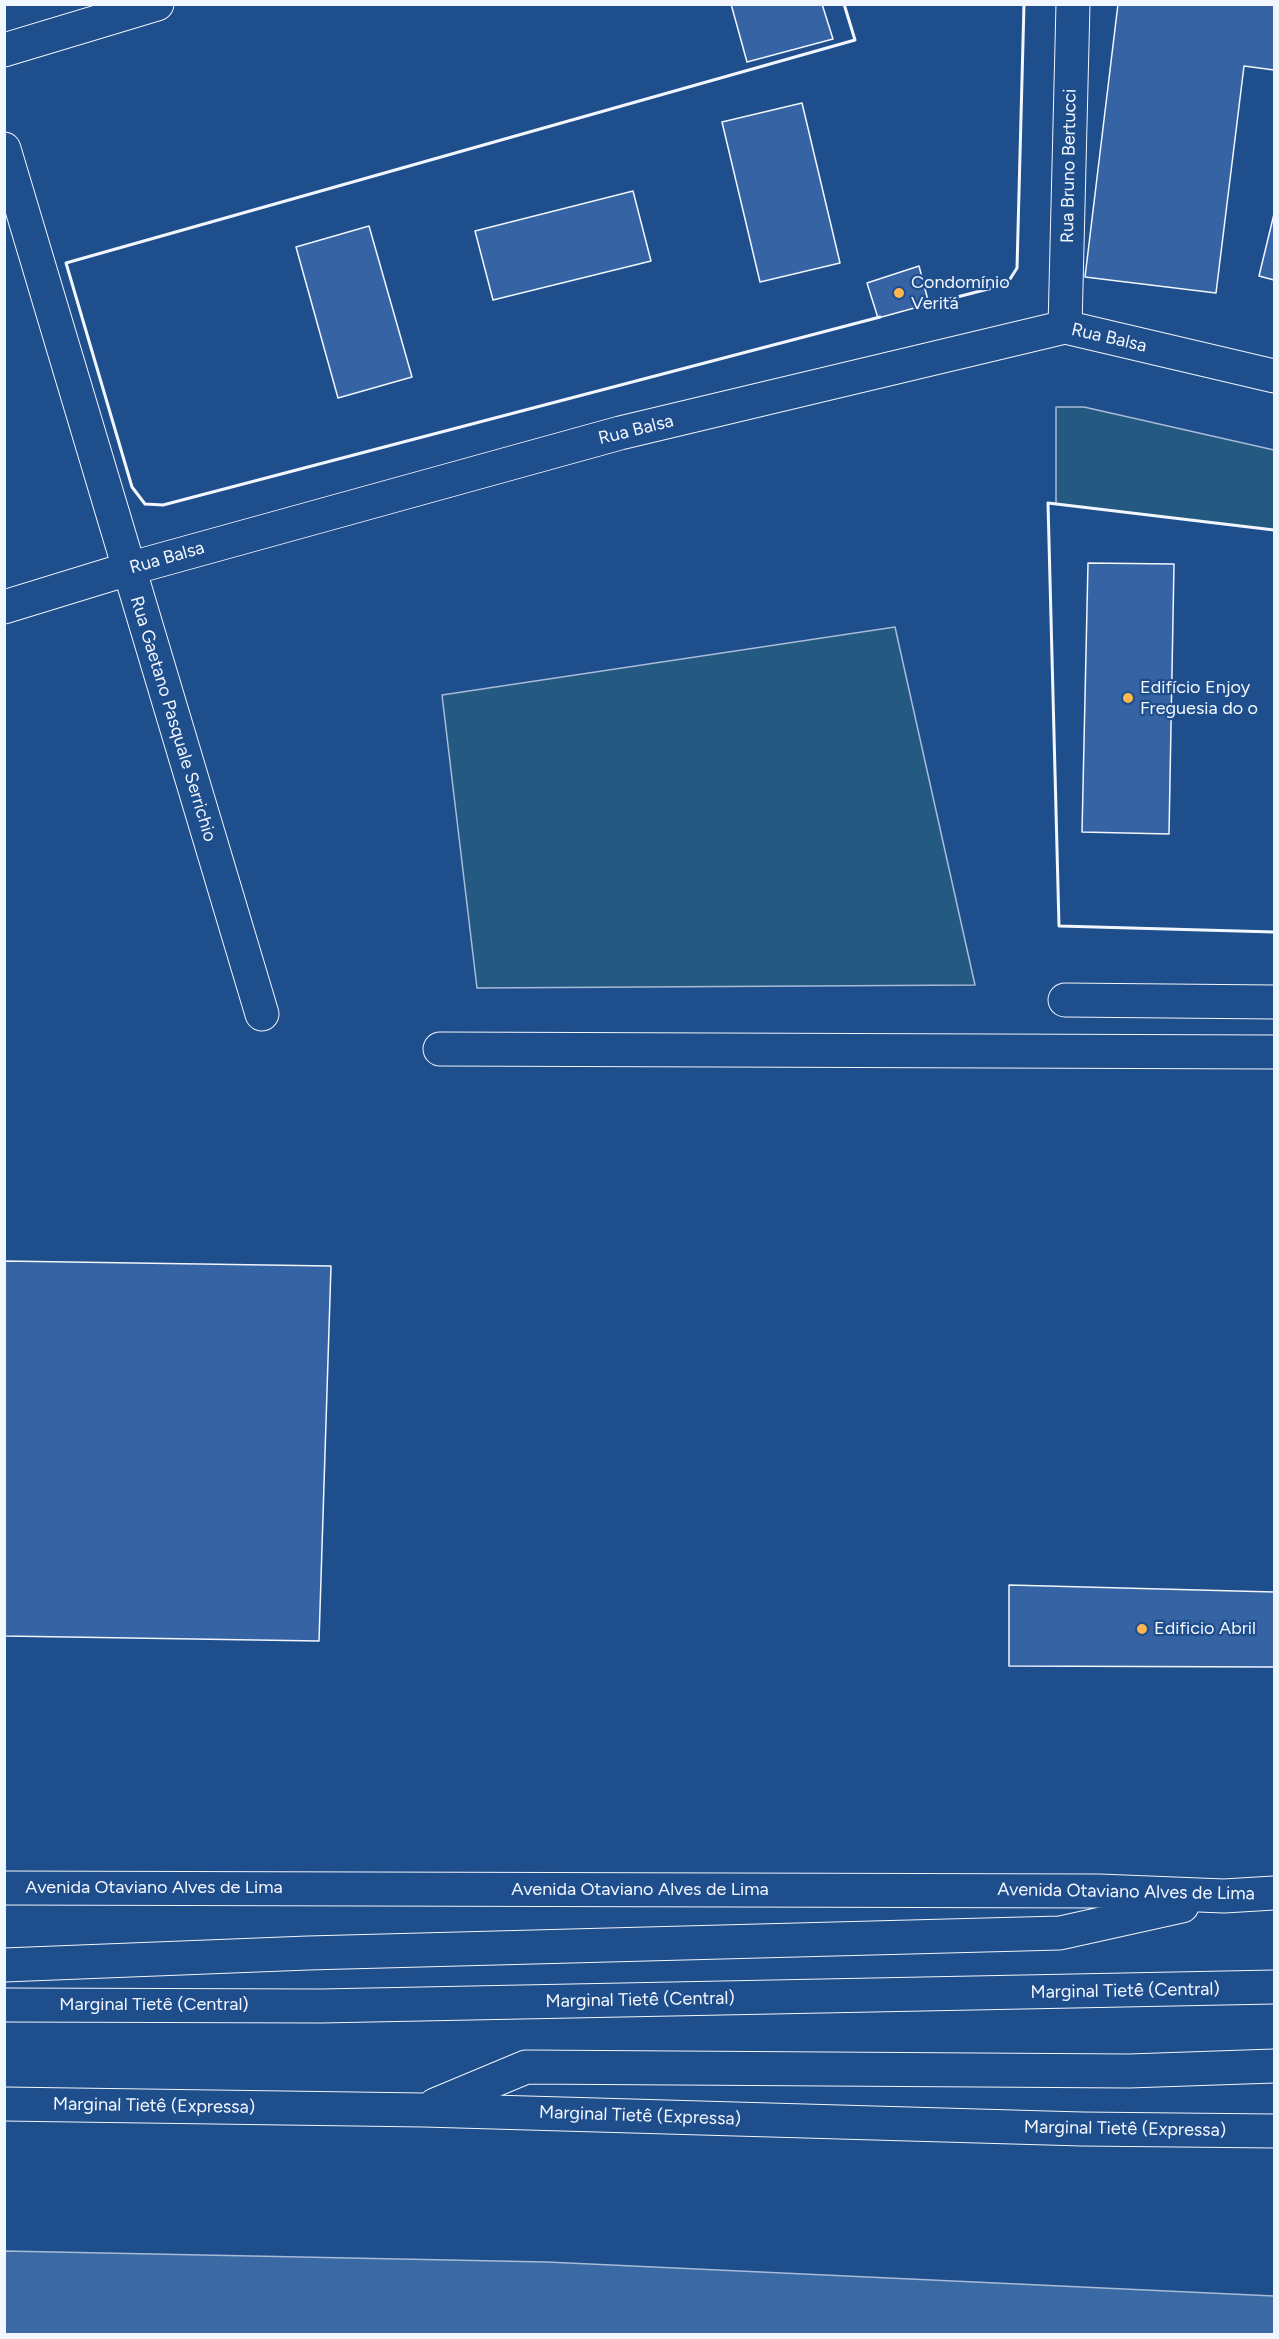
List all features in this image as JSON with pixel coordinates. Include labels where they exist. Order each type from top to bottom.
[{"type":"main road","points":[[4,50],[157,4]]},
{"type":"main road","name":"Rua Bruno Bertucci","points":[[1065,327],[1073,4]]},
{"type":"main road","name":"Rua Gaetano Pasquale Serrichio","points":[[4,148],[262,1014]]},
{"type":"main road","name":"Rua Balsa","points":[[4,607],[128,568],[620,433],[1065,327],[1275,376]]},
{"type":"main road","points":[[1065,1000],[1275,1002]]},
{"type":"main road","points":[[440,1049],[1275,1052]]},
{"type":"main road","name":"Avenida Otaviano Alves de Lima","points":[[4,1888],[1087,1891],[1224,1896],[1275,1893]]},
{"type":"main road","points":[[4,1965],[343,1952],[1060,1933],[1224,1896]]},
{"type":"main road","name":"Marginal Tietê (Central)","points":[[4,2005],[321,2006],[1275,1988]]},
{"type":"main road","points":[[424,2110],[526,2067],[1129,2071],[1275,2066]]},
{"type":"main road","name":"Marginal Tietê (Expressa)","points":[[4,2104],[424,2110],[1082,2129],[1275,2131]]},
{"type":"shaded area","points":[[1056,407],[1084,407],[1274,450],[1274,530],[1056,504]]},
{"type":"shaded area","points":[[895,627],[975,985],[477,988],[442,695]]},
{"type":"shaded area","points":[[5,2251],[547,2262],[1274,2296],[1274,2334],[5,2334]]},
{"type":"building","points":[[731,4],[822,4],[833,39],[747,62]]},
{"type":"building","points":[[1118,4],[1274,4],[1274,70],[1244,66],[1216,293],[1085,277]]},
{"type":"building","points":[[802,103],[840,263],[760,282],[722,122]]},
{"type":"building","points":[[633,191],[651,261],[493,300],[475,231]]},
{"type":"building","points":[[1274,214],[1274,280],[1259,276]]},
{"type":"building","points":[[369,226],[412,377],[338,398],[296,247]]},
{"type":"building","name":"Condomínio Veritá","points":[[919,266],[929,304],[878,318],[867,283]]},
{"type":"building","name":"Edifício Enjoy Freguesia do o","points":[[1088,563],[1174,564],[1169,834],[1082,832]]},
{"type":"building","points":[[4,1261],[331,1266],[319,1641],[4,1636]]},
{"type":"building","name":"Edificio Abril","points":[[1009,1585],[1274,1592],[1274,1667],[1009,1666]]},
{"type":"wall","points":[[844,4],[855,40],[66,263],[132,487],[145,504],[163,505],[880,317]]},
{"type":"wall","points":[[926,305],[996,287],[1010,279],[1017,268],[1024,4]]},
{"type":"wall","points":[[1274,530],[1048,503],[1059,926],[1274,932]]},
{"type":"place","name":"Condomínio Veritá","points":[[899,293]]},
{"type":"place","name":"Edifício Enjoy Freguesia do o","points":[[1128,698]]},
{"type":"place","name":"Edificio Abril","points":[[1142,1629]]}]
